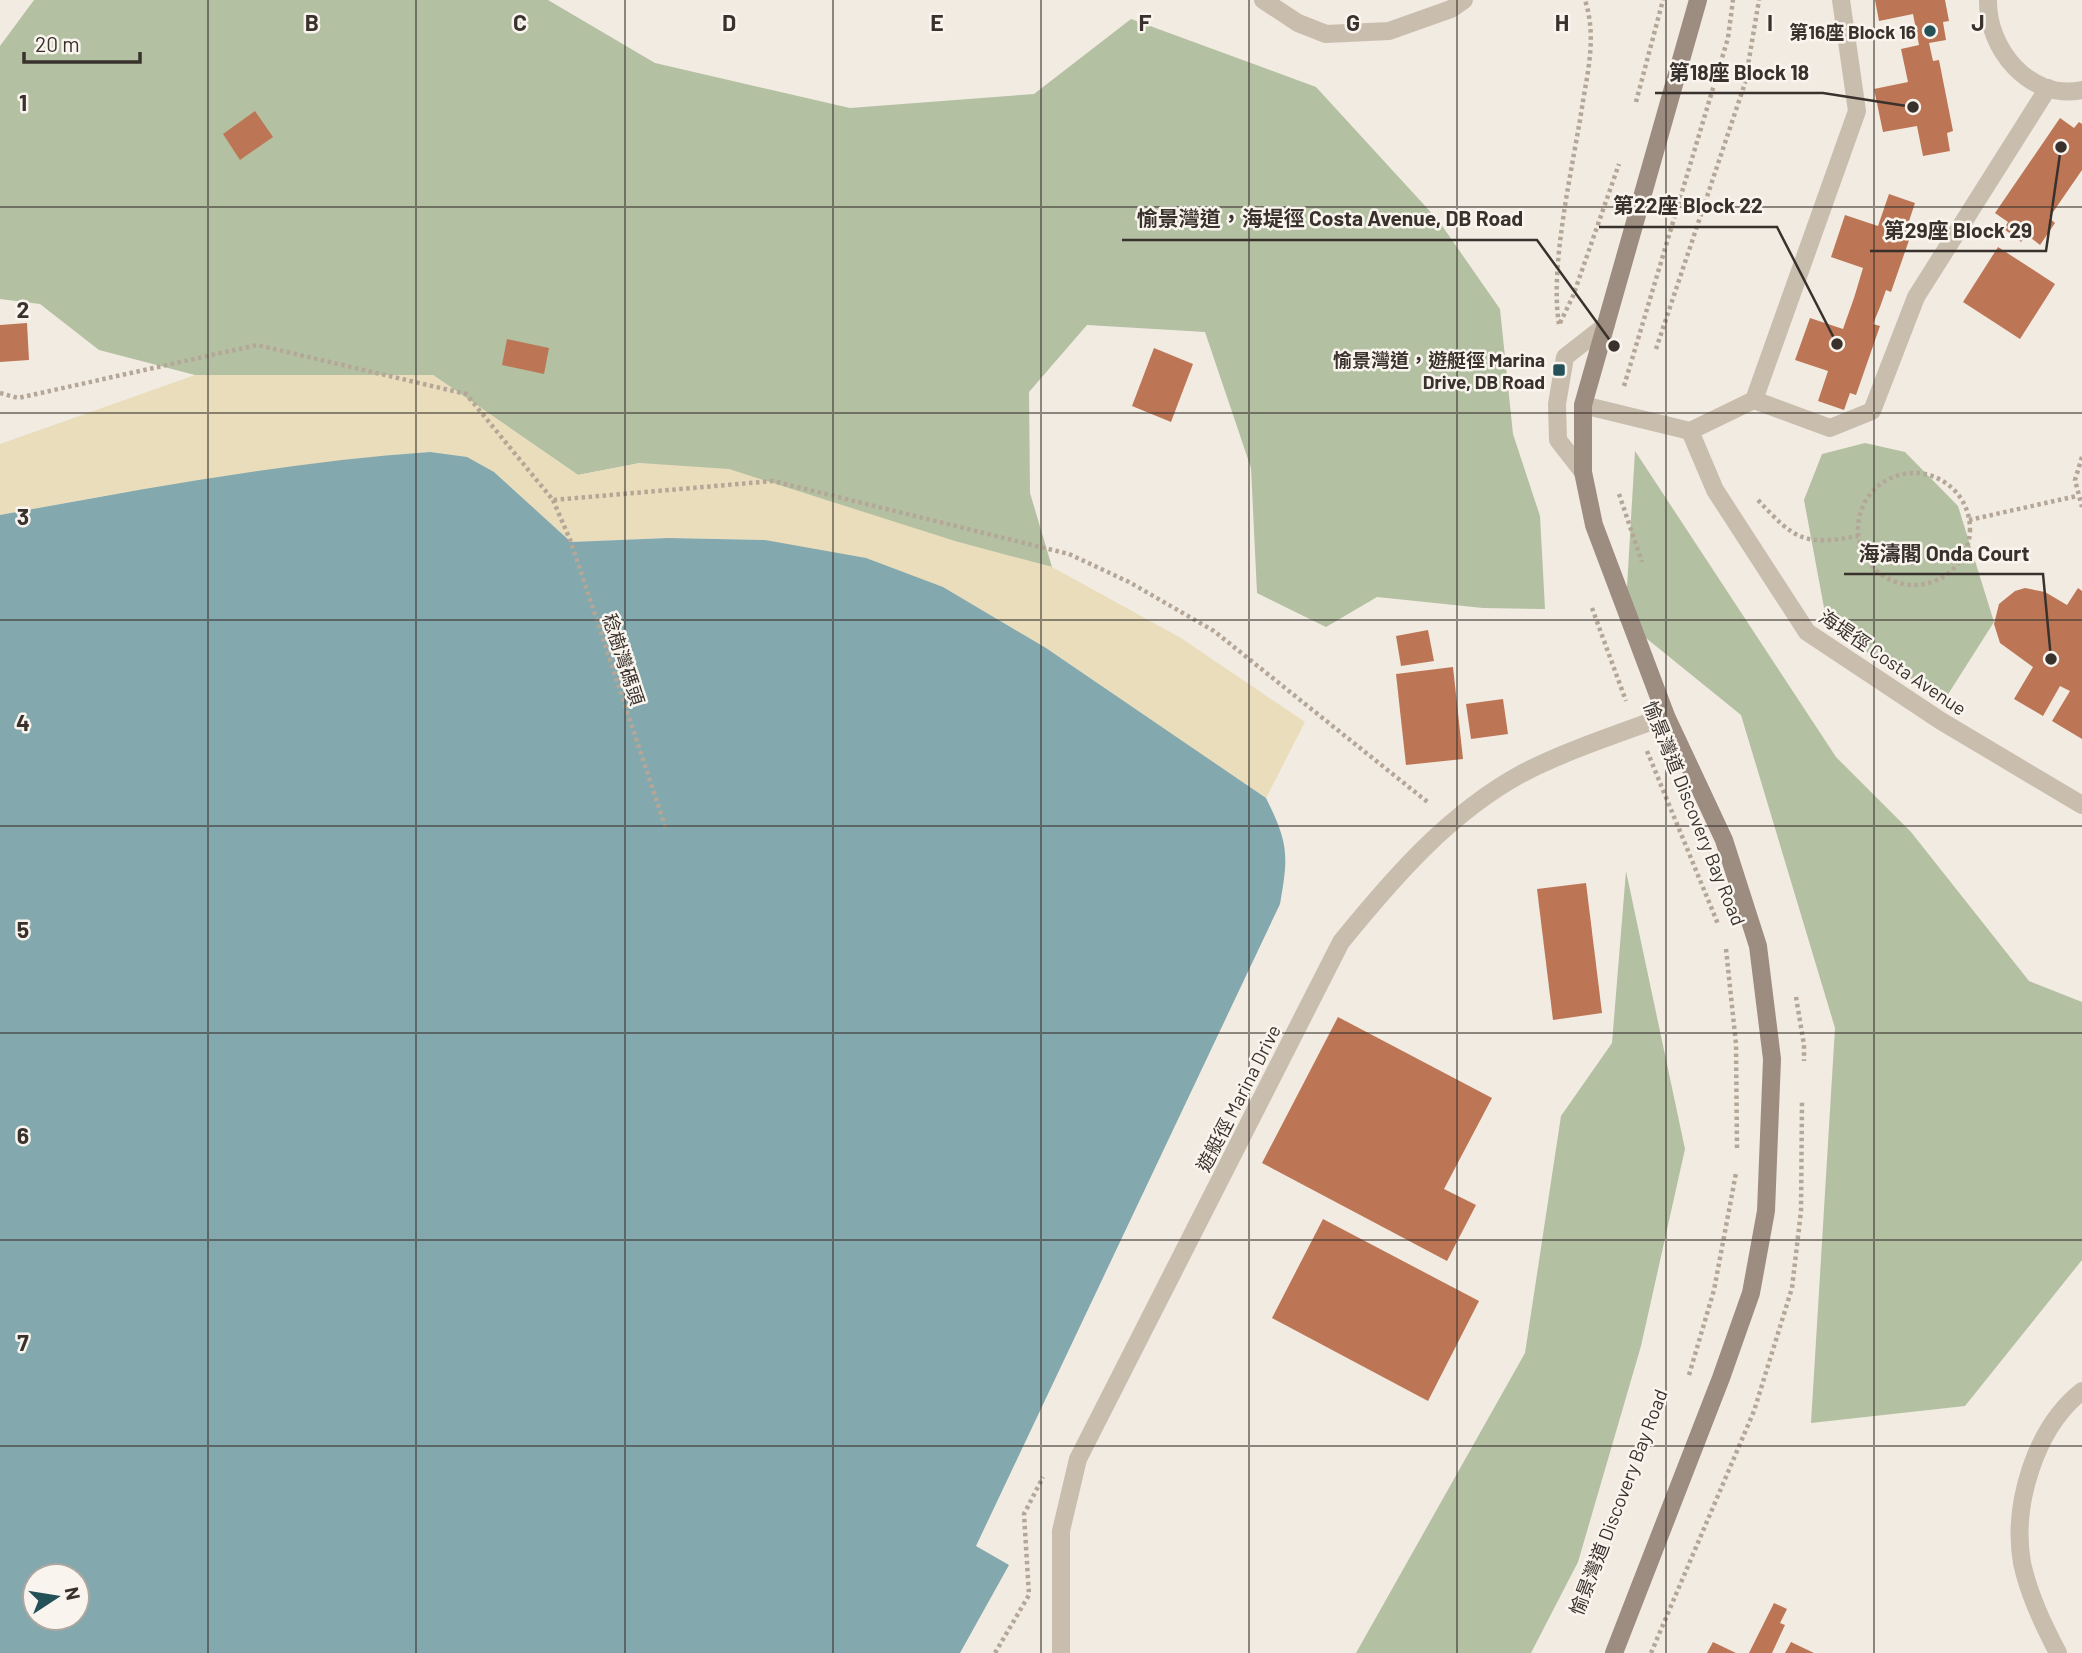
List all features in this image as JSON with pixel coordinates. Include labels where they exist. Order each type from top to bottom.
[{"type":"street","points":[[1263,0],[1298,23],[1326,34],[1389,31],[1451,9],[1464,0]]},
{"type":"street","name":"愉景灣道 Discovery Bay Road","points":[[1614,1653],[1751,1293],[1766,1211],[1771,1134],[1772,1059],[1758,946],[1724,840],[1666,716],[1594,525],[1583,472],[1583,405],[1698,0]]},
{"type":"street","points":[[1583,405],[1689,431],[1755,400],[1857,111],[1841,0]]},
{"type":"street","points":[[1988,0],[1988,15],[1994,39],[2007,61],[2026,77],[2048,88],[2082,90]]},
{"type":"street","points":[[1755,400],[1830,429],[1872,411],[1916,297],[2048,88]]},
{"type":"street","points":[[1583,472],[1558,440],[1557,404],[1564,357],[1606,325]]},
{"type":"street","name":"海堤徑 Costa Avenue","points":[[1689,431],[1715,490],[1807,632],[1941,720],[2082,805]]},
{"type":"street","name":"遊艇徑 Marina Drive","points":[[1061,1653],[1061,1531],[1078,1459],[1341,942],[1390,882],[1453,822],[1523,773],[1666,716]]},
{"type":"street","points":[[2058,1653],[2034,1605],[2022,1561],[2021,1515],[2030,1470],[2050,1429],[2082,1391]]},
{"type":"path","points":[[1559,324],[1556,306],[1564,224],[1592,50],[1590,16],[1585,0]]},
{"type":"path","points":[[1635,108],[1663,0]]},
{"type":"path","points":[[1656,349],[1745,83],[1759,0]]},
{"type":"path","points":[[1553,335],[1573,296],[1620,160]]},
{"type":"path","name":"稔樹灣碼頭","points":[[0,393],[18,398],[257,345],[466,394],[553,500],[570,542],[666,829]]},
{"type":"path","points":[[2082,457],[2075,480],[2082,507]]},
{"type":"path","points":[[1916,473],[1935,477],[1951,487],[1963,502],[1969,520],[1969,539],[1958,563],[1938,580],[1921,585],[1903,585],[1887,579],[1872,568],[1863,553],[1858,536],[1859,516],[1866,498],[1880,484],[1896,475],[1916,473]]},
{"type":"path","points":[[553,500],[773,481],[1069,554],[1129,582],[1214,631],[1432,805]]},
{"type":"path","points":[[1969,520],[2077,496]]},
{"type":"path","points":[[1757,498],[1784,527],[1796,534],[1822,543],[1858,536]]},
{"type":"path","name":"愉景灣道 Discovery Bay Road","points":[[1590,603],[1636,727],[1672,806],[1721,932]]},
{"type":"path","name":"愉景灣道 Discovery Bay Road","points":[[1726,945],[1736,1044],[1737,1155]]},
{"type":"path","name":"愉景灣道 Discovery Bay Road","points":[[1686,1383],[1714,1290],[1737,1169]]},
{"type":"green space","points":[[34,0],[548,0],[655,63],[850,108],[1034,94],[1131,19],[1316,87],[1438,220],[1500,309],[1513,434],[1540,516],[1545,609],[1483,608],[1377,597],[1326,627],[1257,593],[1251,468],[1205,332],[1087,325],[1029,392],[1030,493],[1052,567],[640,463],[578,475],[433,375],[195,375],[99,350],[40,304],[0,299],[0,46]]},
{"type":"green space","points":[[1865,443],[1905,452],[1958,506],[1994,622],[1945,699],[1828,629],[1804,500],[1822,454]]},
{"type":"green space","points":[[1635,451],[1836,757],[1911,832],[2029,981],[2082,1002],[2082,1260],[1965,1406],[1811,1423],[1835,1028],[1741,715],[1625,621]]},
{"type":"green space","points":[[1626,871],[1685,1149],[1641,1346],[1578,1562],[1531,1653],[1356,1653],[1525,1353],[1561,1116],[1612,1043]]},
{"type":"sand","points":[[195,375],[433,375],[578,475],[640,463],[729,469],[955,541],[1052,567],[1181,638],[1305,722],[1266,798],[1046,648],[943,587],[765,540],[668,538],[571,542],[494,472],[430,452],[383,456],[126,492],[0,515],[0,444]]},
{"type":"water","points":[[430,452],[467,457],[494,472],[571,542],[668,538],[765,540],[866,558],[943,587],[1046,648],[1266,798],[1279,826],[1285,849],[1285,873],[1280,904],[976,1546],[1009,1565],[960,1653],[0,1653],[0,515],[322,462]]},
{"type":"building","points":[[1875,0],[1945,0],[1949,21],[1943,22],[1946,40],[1929,43],[1933,61],[1939,60],[1953,131],[1947,133],[1950,151],[1923,156],[1917,126],[1883,132],[1874,89],[1908,82],[1901,49],[1919,45],[1913,14],[1879,21]]},
{"type":"building","points":[[255,111],[273,137],[240,160],[223,134]]},
{"type":"building","points":[[2060,118],[2074,128],[2079,122],[2082,124],[2082,170],[2049,218],[2055,223],[2040,245],[2026,234],[2021,242],[2004,229],[2008,222],[1995,213]]},
{"type":"building","points":[[1889,194],[1915,203],[1909,221],[1915,223],[1891,292],[1886,290],[1873,324],[1880,326],[1856,395],[1850,393],[1844,410],[1818,401],[1828,371],[1795,360],[1810,318],[1843,329],[1854,298],[1863,268],[1831,257],[1845,215],[1878,226]]},
{"type":"building","points":[[1998,247],[2055,284],[2020,339],[1963,302]]},
{"type":"building","points":[[27,323],[29,360],[0,362],[0,325]]},
{"type":"building","points":[[507,339],[549,348],[544,374],[502,365]]},
{"type":"building","points":[[1154,348],[1193,364],[1171,422],[1132,406]]},
{"type":"building","points":[[2025,588],[2045,592],[2067,605],[2078,588],[2082,591],[2082,739],[2052,721],[2070,691],[2060,686],[2043,716],[2014,699],[2033,667],[2000,643],[1994,624],[1999,604],[2015,591]]},
{"type":"building","points":[[1428,630],[1434,661],[1401,666],[1396,636]]},
{"type":"building","points":[[1453,667],[1463,759],[1406,765],[1396,674]]},
{"type":"building","points":[[1503,699],[1508,734],[1471,739],[1466,704]]},
{"type":"building","points":[[1586,883],[1602,1013],[1553,1020],[1537,889]]},
{"type":"building","points":[[1338,1017],[1492,1098],[1444,1189],[1476,1205],[1447,1261],[1262,1163]]},
{"type":"building","points":[[1323,1219],[1479,1301],[1428,1401],[1272,1318]]},
{"type":"building","points":[[1774,1603],[1787,1609],[1780,1623],[1785,1625],[1772,1653],[1749,1653]]},
{"type":"building","points":[[1713,1642],[1736,1653],[1707,1653]]},
{"type":"building","points":[[1791,1642],[1814,1653],[1785,1653]]},
{"type":"place","name":"第16座 Block 16","points":[[1930,31]]},
{"type":"place","name":"第18座 Block 18","points":[[1913,107]]},
{"type":"place","name":"第29座 Block 29","points":[[2061,147]]},
{"type":"place","name":"第22座 Block 22","points":[[1837,344]]},
{"type":"place","name":"愉景灣道，海堤徑 Costa Avenue, DB Road","points":[[1614,346]]},
{"type":"place","name":"愉景灣道，遊艇徑 Marina Drive, DB Road","points":[[1559,370]]},
{"type":"place","name":"海濤閣 Onda Court","points":[[2051,659]]}]
